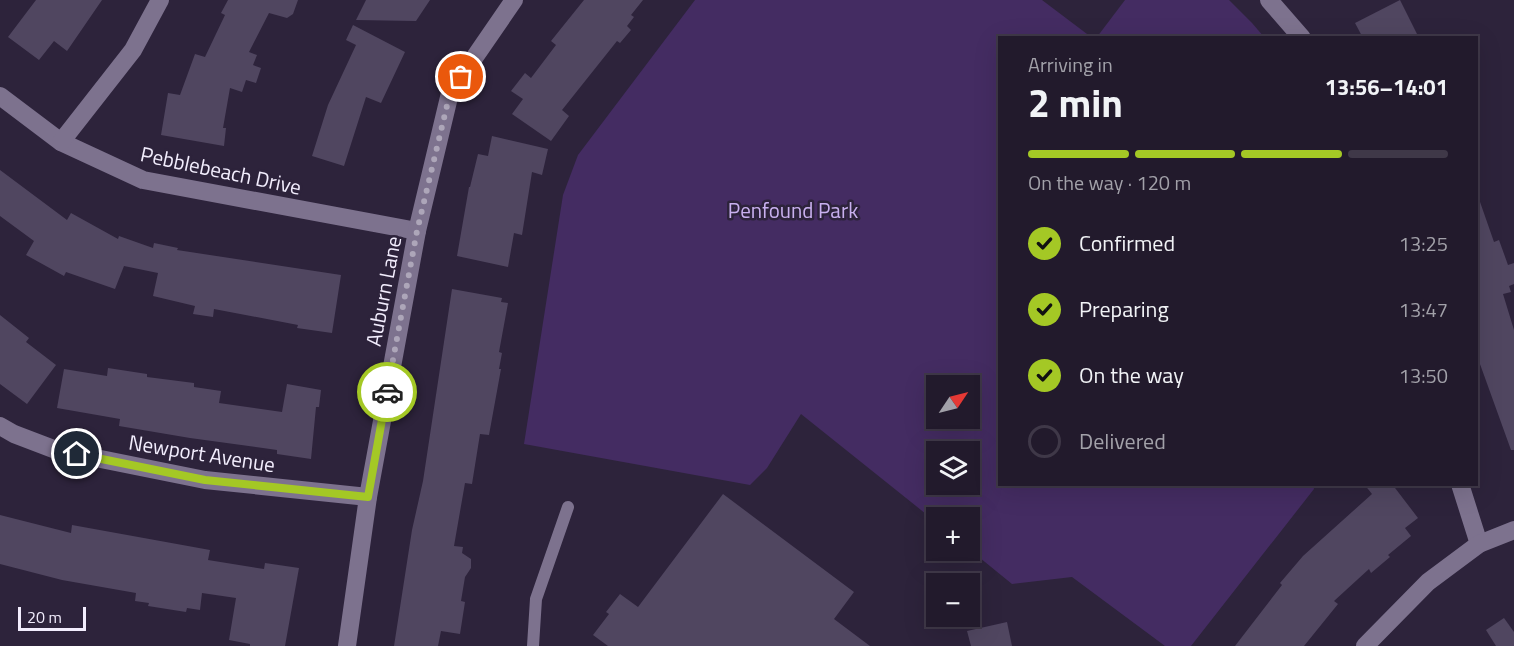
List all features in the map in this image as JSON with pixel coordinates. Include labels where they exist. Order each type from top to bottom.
[{"type":"street","points":[[61,142],[133,50],[160,0]]},
{"type":"street","name":"Auburn Lane","points":[[347,646],[368,497],[417,231],[450,93],[514,0]]},
{"type":"street","points":[[1269,0],[1300,36]]},
{"type":"street","name":"Pebblebeach Drive","points":[[0,96],[61,142],[142,180],[417,231]]},
{"type":"street","name":"Newport Avenue","points":[[0,426],[14,434],[56,450],[205,480],[368,497]]},
{"type":"street","points":[[1461,486],[1479,544]]},
{"type":"street","points":[[1365,646],[1428,582],[1479,544],[1514,530]]},
{"type":"lane","points":[[533,646],[536,599],[568,507]]},
{"type":"green space","name":"Penfound Park","points":[[695,0],[1042,0],[1090,36],[998,36],[998,486],[1313,486],[1314,489],[1191,646],[1165,646],[1072,577],[1012,584],[980,558],[980,507],[926,507],[926,514],[801,414],[767,468],[750,485],[524,444],[563,195],[578,155]]},
{"type":"green space","points":[[1125,0],[1229,0],[1263,36],[1098,36]]},
{"type":"building","points":[[36,0],[102,0],[67,51],[54,41],[39,60],[8,37]]},
{"type":"building","points":[[228,0],[298,0],[293,14],[287,18],[269,13],[249,52],[257,55],[253,65],[261,68],[256,83],[246,80],[242,92],[230,88],[223,128],[226,128],[224,146],[161,135],[168,93],[180,95],[195,54],[205,57],[225,15],[221,13]]},
{"type":"building","points":[[366,0],[430,0],[416,21],[356,20]]},
{"type":"building","points":[[584,0],[643,0],[631,15],[634,17],[627,26],[631,30],[620,43],[617,41],[562,110],[569,116],[551,141],[512,114],[523,99],[511,91],[525,73],[531,78],[556,45],[551,41]]},
{"type":"building","points":[[1400,0],[1418,36],[1362,36],[1355,23]]},
{"type":"building","points":[[353,25],[405,52],[381,103],[366,97],[344,166],[312,156],[328,105],[356,45],[346,40]]},
{"type":"building","points":[[492,136],[548,149],[542,175],[532,172],[522,235],[514,233],[508,267],[457,256],[469,187],[478,154],[488,156]]},
{"type":"building","points":[[0,170],[67,220],[71,213],[118,239],[119,236],[153,248],[154,243],[178,248],[177,250],[341,275],[332,333],[297,328],[298,325],[214,309],[213,317],[193,314],[195,306],[153,296],[158,273],[124,266],[115,289],[66,272],[64,276],[26,255],[34,241],[0,216]]},
{"type":"building","points":[[1478,199],[1494,242],[1499,240],[1508,265],[1514,263],[1514,284],[1509,286],[1511,292],[1503,294],[1514,330],[1514,450],[1511,450],[1478,359]]},
{"type":"building","points":[[452,289],[502,298],[501,302],[508,303],[499,352],[502,353],[499,369],[501,369],[489,435],[480,434],[472,484],[465,483],[454,546],[463,547],[462,553],[471,559],[471,568],[465,577],[461,601],[465,602],[460,634],[441,631],[438,646],[394,646],[412,530],[423,481]]},
{"type":"building","points":[[0,315],[29,338],[26,342],[56,365],[27,404],[0,384]]},
{"type":"building","points":[[108,368],[147,374],[147,377],[194,383],[194,387],[221,391],[219,403],[282,412],[287,384],[321,390],[319,407],[316,407],[311,459],[277,454],[277,450],[119,426],[120,419],[57,408],[64,369],[107,376]]},
{"type":"building","points":[[1366,486],[1394,486],[1418,518],[1405,528],[1411,536],[1388,555],[1390,557],[1371,573],[1369,569],[1334,601],[1338,604],[1304,646],[1235,646],[1282,585],[1280,583],[1303,556],[1372,494]]},
{"type":"building","points":[[723,494],[854,592],[834,619],[870,646],[608,646],[593,635],[609,614],[606,612],[620,594],[638,607]]},
{"type":"building","points":[[0,515],[71,533],[72,525],[210,550],[208,560],[264,569],[265,563],[299,568],[285,646],[250,646],[250,644],[229,640],[236,598],[202,593],[200,610],[187,608],[186,612],[148,606],[149,603],[135,601],[136,593],[62,580],[0,564]]},
{"type":"building","points":[[1504,618],[1514,632],[1514,646],[1496,646],[1486,630]]},
{"type":"building","points":[[1007,622],[1012,646],[971,646],[967,631]]},
{"type":"way so far","points":[[387,392],[417,231],[450,93],[461,77]]},
{"type":"route","points":[[77,454],[205,480],[368,497],[387,392]]}]
